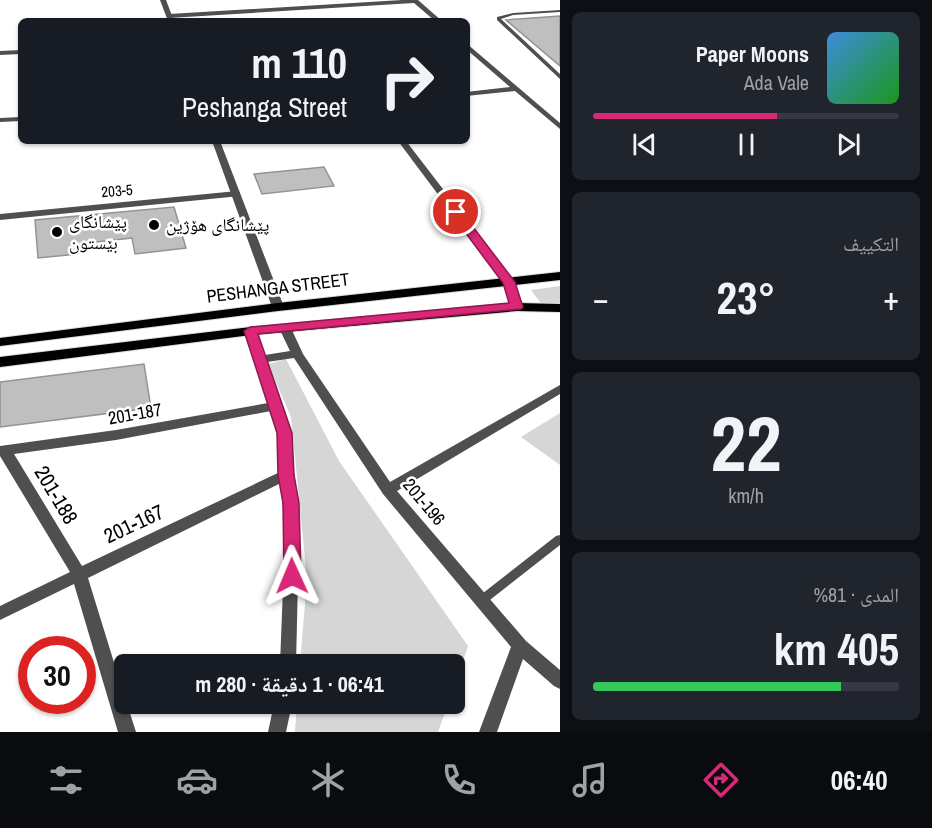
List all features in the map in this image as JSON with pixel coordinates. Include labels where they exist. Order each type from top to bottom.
[{"type":"main road","name":"PESHANGA STREET","points":[[0,342],[278,307],[560,276]]},
{"type":"main road","points":[[509,282],[517,307]]},
{"type":"main road","points":[[0,362],[250,331],[517,307],[560,308]]},
{"type":"street","points":[[163,0],[170,18]]},
{"type":"street","points":[[181,18],[415,0],[436,18]]},
{"type":"street","points":[[295,8],[300,15]]},
{"type":"street","points":[[470,48],[560,127]]},
{"type":"street","points":[[0,53],[18,52]]},
{"type":"street","points":[[470,94],[517,89]]},
{"type":"street","points":[[0,120],[18,119]]},
{"type":"street","points":[[217,144],[278,307]]},
{"type":"street","points":[[404,144],[509,282]]},
{"type":"street","name":"203-5","points":[[0,217],[237,194]]},
{"type":"street","name":"201-196","points":[[285,328],[297,354],[388,490],[520,646],[560,681]]},
{"type":"street","points":[[250,331],[284,433],[286,475],[291,503],[292,576],[288,654]]},
{"type":"street","points":[[259,359],[297,354]]},
{"type":"street","points":[[388,490],[560,389]]},
{"type":"street","name":"201-187","points":[[2,451],[116,435],[276,406]]},
{"type":"street","name":"201-188","points":[[2,451],[79,574],[127,732]]},
{"type":"street","name":"201-167","points":[[0,613],[286,475]]},
{"type":"street","points":[[488,732],[520,646]]},
{"type":"street","points":[[277,732],[280,714]]},
{"type":"lane","points":[[560,11],[513,14],[499,18],[560,77]]},
{"type":"lane","points":[[482,600],[560,539]]},
{"type":"shaded area","points":[[560,286],[560,305],[542,305],[531,290]]},
{"type":"shaded area","points":[[286,359],[339,461],[468,646],[465,655],[301,654],[307,579],[291,417],[268,364]]},
{"type":"shaded area","points":[[560,413],[560,465],[521,437]]},
{"type":"shaded area","points":[[296,714],[444,714],[438,732],[295,732]]},
{"type":"building","points":[[560,16],[560,66],[506,20]]},
{"type":"building","points":[[324,167],[334,186],[262,194],[254,174]]},
{"type":"building","points":[[174,207],[186,248],[135,254],[132,238],[79,244],[78,254],[38,258],[35,220]]},
{"type":"building","points":[[144,364],[151,408],[0,427],[0,382]]},
{"type":"place","name":"پێشانگای هۆژین","points":[[154,225]]},
{"type":"place","name":"پێشانگای بێستون","points":[[57,232]]},
{"type":"route","points":[[292,576],[291,503],[286,475],[284,433],[250,331],[517,307],[509,282],[456,212]]}]
